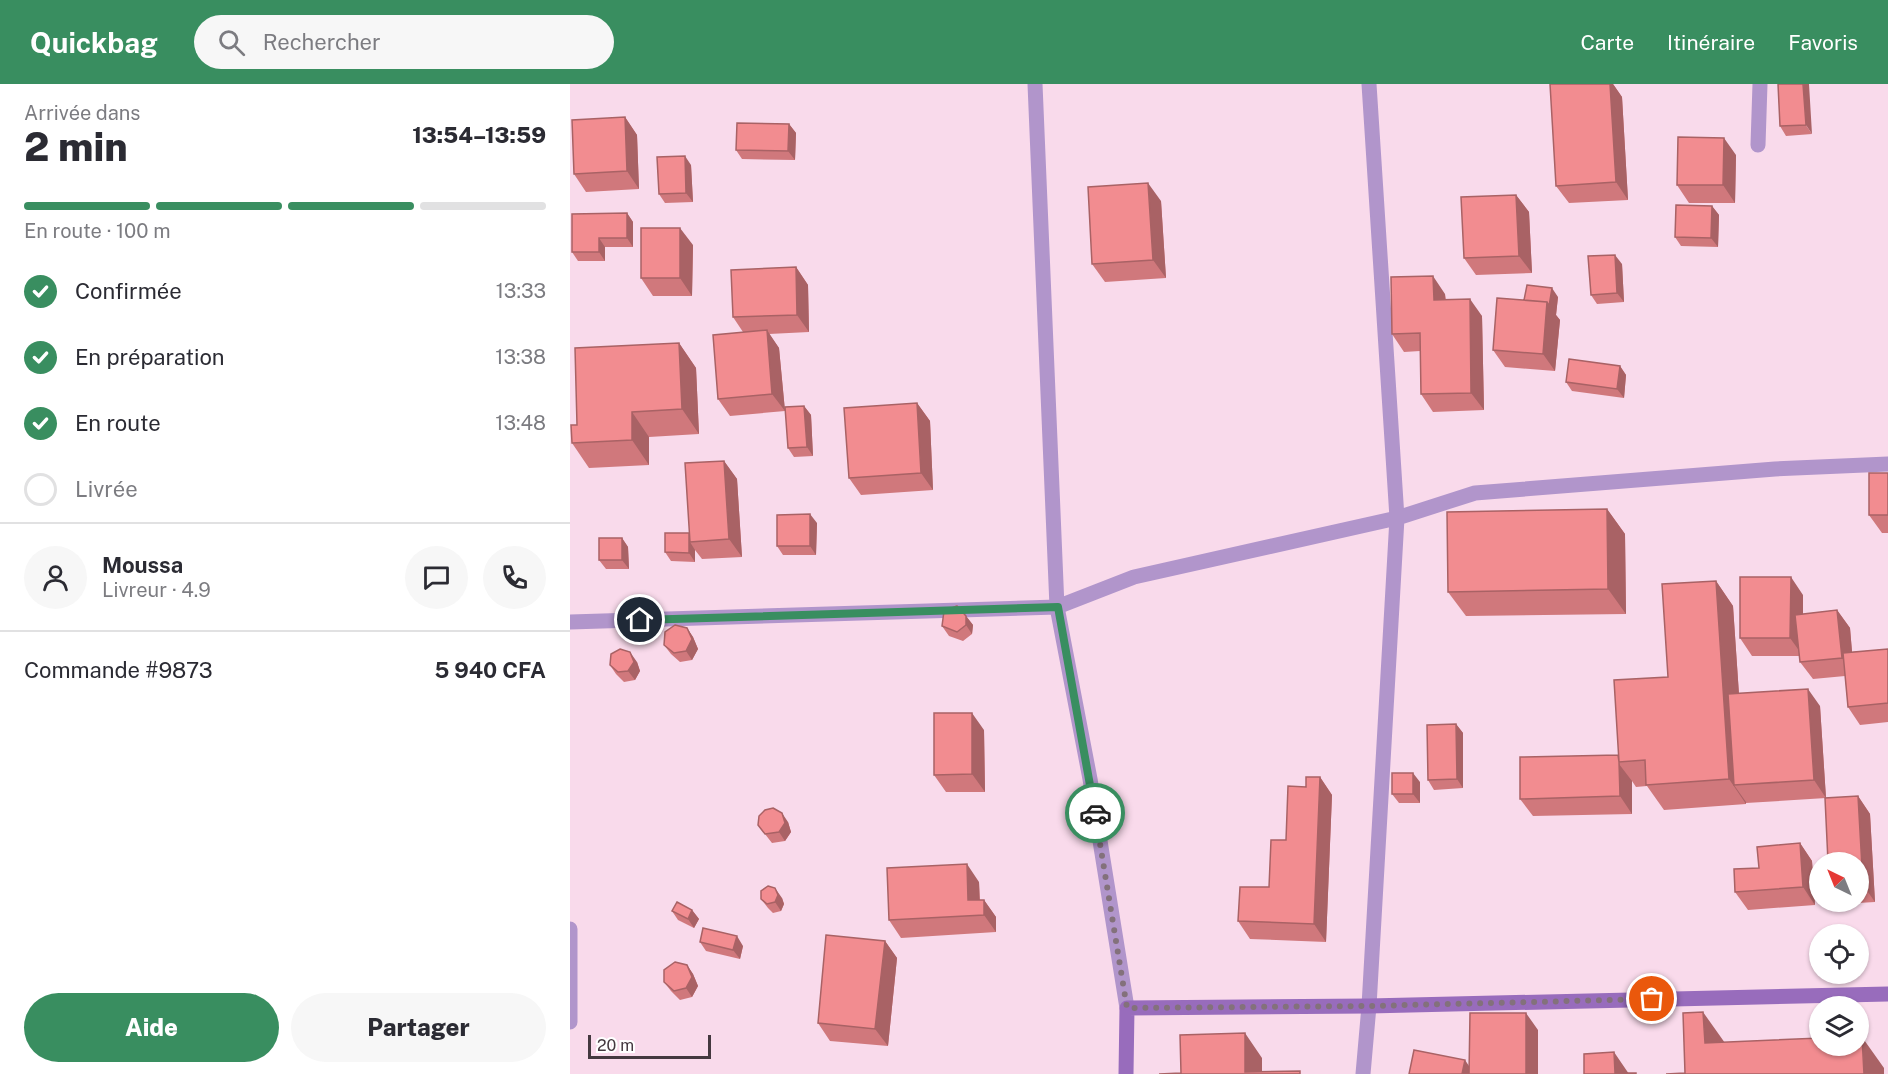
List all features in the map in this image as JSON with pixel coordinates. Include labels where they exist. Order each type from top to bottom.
[{"type":"street","points":[[1035,84],[1058,607],[1090,779],[1127,1008],[1126,1074]]},
{"type":"street","points":[[1363,1074],[1369,1006],[1397,518],[1369,84]]},
{"type":"street","points":[[1758,145],[1760,84]]},
{"type":"street","points":[[570,622],[1058,607],[1134,577],[1397,518],[1475,494],[1775,469],[1888,464]]},
{"type":"street","points":[[570,929],[570,1022]]},
{"type":"street","points":[[1127,1008],[1369,1006],[1888,994]]},
{"type":"building","points":[[1550,84],[1610,84],[1616,182],[1556,186]]},
{"type":"building","points":[[1778,84],[1803,84],[1806,125],[1780,126]]},
{"type":"building","points":[[625,117],[627,171],[574,174],[572,120]]},
{"type":"building","points":[[737,123],[789,124],[788,151],[736,150]]},
{"type":"building","points":[[1678,137],[1724,138],[1723,185],[1677,185]]},
{"type":"building","points":[[685,156],[686,193],[659,194],[657,157]]},
{"type":"building","points":[[1148,183],[1153,260],[1092,264],[1088,187]]},
{"type":"building","points":[[1516,195],[1519,256],[1464,258],[1461,197]]},
{"type":"building","points":[[1676,205],[1712,206],[1711,238],[1675,237]]},
{"type":"building","points":[[627,213],[627,238],[599,238],[599,252],[572,252],[572,214]]},
{"type":"building","points":[[641,228],[680,228],[680,278],[641,278]]},
{"type":"building","points":[[1615,255],[1617,293],[1591,295],[1588,256]]},
{"type":"building","points":[[796,267],[797,315],[733,317],[731,270]]},
{"type":"building","points":[[1433,276],[1434,300],[1470,299],[1471,393],[1421,394],[1420,333],[1392,334],[1391,277]]},
{"type":"building","points":[[1527,285],[1552,288],[1549,306],[1547,302],[1524,300]]},
{"type":"building","points":[[1497,298],[1547,302],[1543,354],[1493,350]]},
{"type":"building","points":[[767,330],[772,394],[718,399],[713,335]]},
{"type":"building","points":[[679,343],[682,409],[632,412],[632,440],[572,443],[571,425],[577,425],[575,348]]},
{"type":"building","points":[[1569,359],[1620,366],[1617,389],[1566,382]]},
{"type":"building","points":[[917,403],[921,473],[849,478],[844,408]]},
{"type":"building","points":[[804,406],[807,447],[788,448],[785,407]]},
{"type":"building","points":[[724,461],[729,539],[690,542],[685,463]]},
{"type":"building","points":[[1869,473],[1888,473],[1888,515],[1869,515]]},
{"type":"building","points":[[1607,509],[1608,589],[1448,592],[1447,512]]},
{"type":"building","points":[[810,514],[810,546],[777,546],[777,515]]},
{"type":"building","points":[[665,533],[689,533],[689,553],[665,552]]},
{"type":"building","points":[[599,538],[622,538],[622,560],[599,560]]},
{"type":"building","points":[[1740,577],[1791,577],[1790,638],[1740,638]]},
{"type":"building","points":[[1716,581],[1729,779],[1646,785],[1645,760],[1619,762],[1614,680],[1668,677],[1662,584]]},
{"type":"building","points":[[957,606],[966,616],[966,625],[957,632],[942,626],[944,611]]},
{"type":"building","points":[[1837,610],[1842,658],[1800,662],[1795,615]]},
{"type":"building","points":[[675,625],[687,628],[692,639],[686,651],[674,653],[664,645],[665,632]]},
{"type":"building","points":[[620,649],[630,652],[634,662],[628,671],[618,672],[610,665],[611,654]]},
{"type":"building","points":[[1888,649],[1888,703],[1848,707],[1843,653]]},
{"type":"building","points":[[1808,689],[1814,780],[1734,785],[1728,694]]},
{"type":"building","points":[[934,713],[972,713],[972,774],[934,775]]},
{"type":"building","points":[[1456,724],[1457,779],[1428,780],[1427,725]]},
{"type":"building","points":[[1618,755],[1620,796],[1520,799],[1520,757]]},
{"type":"building","points":[[1392,773],[1413,773],[1413,794],[1392,794]]},
{"type":"building","points":[[1306,777],[1320,777],[1314,924],[1238,921],[1240,887],[1269,887],[1271,840],[1286,840],[1288,786],[1306,787]]},
{"type":"building","points":[[1858,796],[1861,852],[1828,852],[1825,798]]},
{"type":"building","points":[[773,808],[782,813],[785,823],[779,832],[765,834],[758,825],[759,816],[765,810]]},
{"type":"building","points":[[1800,843],[1803,887],[1735,892],[1734,869],[1759,868],[1757,847]]},
{"type":"building","points":[[967,864],[968,900],[984,900],[984,915],[889,920],[887,868]]},
{"type":"building","points":[[768,886],[775,888],[778,895],[775,902],[767,904],[761,899],[761,891]]},
{"type":"building","points":[[677,902],[692,910],[688,919],[672,911]]},
{"type":"building","points":[[703,928],[737,936],[733,950],[700,942]]},
{"type":"building","points":[[826,935],[885,941],[875,1029],[818,1023]]},
{"type":"building","points":[[675,962],[687,965],[692,977],[686,988],[674,991],[664,982],[664,970]]},
{"type":"building","points":[[1703,1012],[1705,1043],[1809,1038],[1809,1056],[1863,1056],[1864,1074],[1666,1074],[1685,1073],[1683,1013]]},
{"type":"building","points":[[1470,1013],[1526,1013],[1526,1074],[1469,1074]]},
{"type":"building","points":[[1245,1033],[1245,1072],[1300,1071],[1300,1074],[1159,1074],[1181,1073],[1180,1035]]},
{"type":"building","points":[[1414,1050],[1465,1060],[1462,1074],[1409,1074]]},
{"type":"building","points":[[1614,1052],[1615,1073],[1636,1074],[1584,1074],[1584,1054]]},
{"type":"way so far","points":[[1095,813],[1127,1008],[1369,1006],[1652,999]]},
{"type":"route","points":[[640,620],[1058,607],[1095,813]]}]
